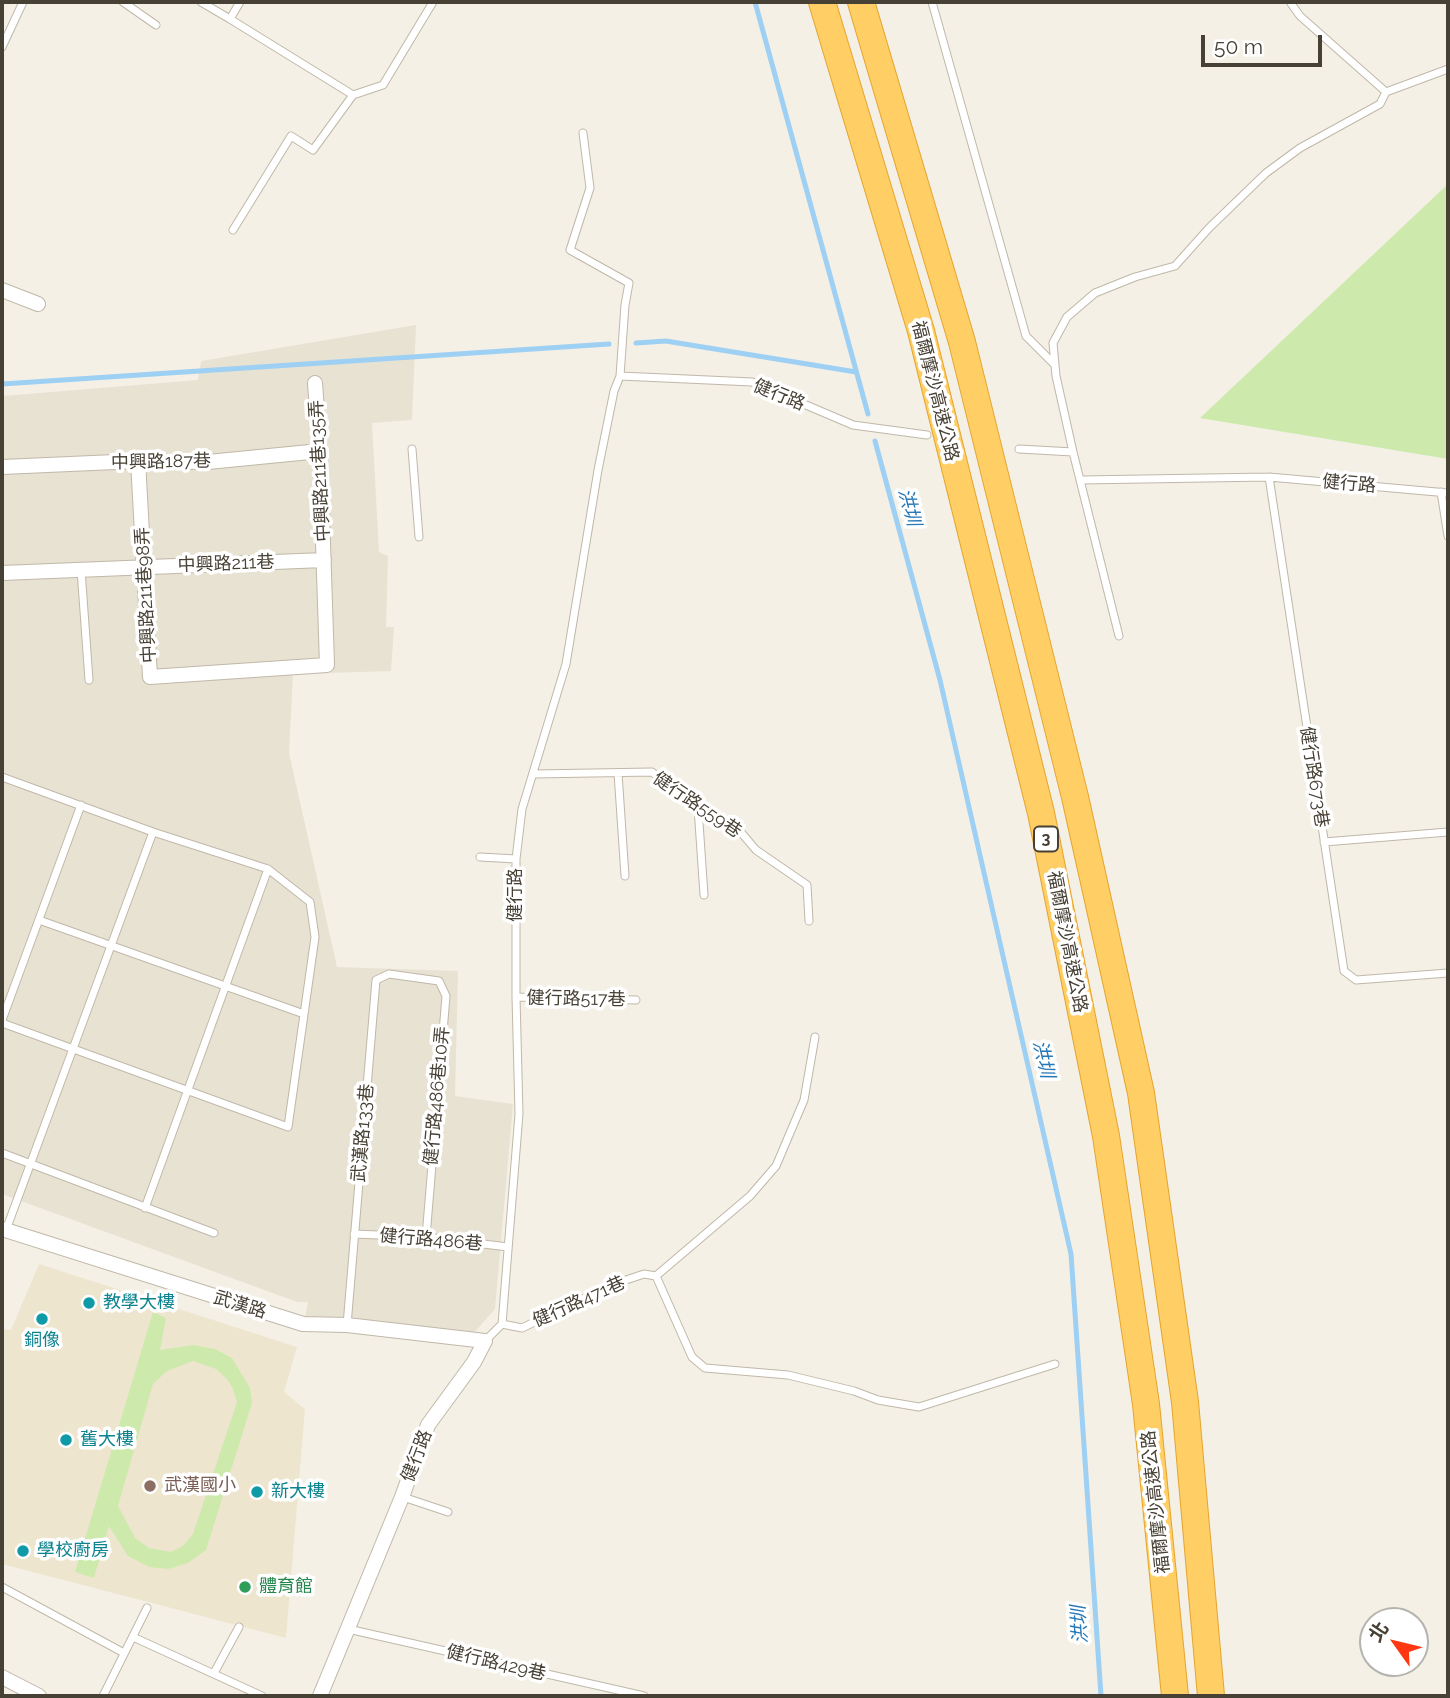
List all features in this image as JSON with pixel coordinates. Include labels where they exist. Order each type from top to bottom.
[{"type":"highway","name":"福爾摩沙高速公路","points":[[822,2],[921,331],[1041,813],[1106,1136],[1146,1404],[1175,1696]]},
{"type":"highway","name":"福爾摩沙高速公路","points":[[862,2],[962,342],[1075,797],[1140,1093],[1185,1402],[1211,1696]]},
{"type":"street","points":[[2,290],[38,304]]},
{"type":"street","name":"中興路211巷135弄","points":[[315,383],[327,664]]},
{"type":"street","name":"中興路187巷","points":[[2,467],[138,461],[208,462],[320,451]]},
{"type":"street","name":"中興路211巷98弄","points":[[138,461],[150,677],[327,664]]},
{"type":"street","name":"中興路211巷","points":[[2,573],[324,560]]},
{"type":"street","name":"武漢路","points":[[4,1230],[303,1324],[347,1325],[485,1341]]},
{"type":"street","name":"健行路","points":[[320,1696],[402,1497],[428,1425],[474,1362],[485,1341]]},
{"type":"street","points":[[2,1677],[39,1696]]},
{"type":"lane","points":[[2,47],[23,2]]},
{"type":"lane","points":[[123,2],[156,25]]},
{"type":"lane","points":[[201,2],[353,94]]},
{"type":"lane","points":[[230,19],[240,2]]},
{"type":"lane","points":[[233,230],[291,136],[313,150],[353,94],[383,85],[433,2]]},
{"type":"lane","points":[[932,2],[1026,336],[1055,364]]},
{"type":"lane","points":[[1290,2],[1300,16],[1386,92]]},
{"type":"lane","points":[[1119,636],[1073,452],[1055,364],[1053,343],[1067,317],[1094,293],[1135,277],[1175,266],[1209,228],[1266,173],[1300,148],[1380,104],[1386,92],[1448,69]]},
{"type":"lane","points":[[583,133],[590,188],[570,250],[629,283],[620,376]]},
{"type":"lane","name":"健行路","points":[[485,1341],[502,1324],[519,1114],[516,859],[522,809],[566,664],[598,470],[614,391],[620,376],[752,382],[853,425],[927,435]]},
{"type":"lane","points":[[412,449],[419,537]]},
{"type":"lane","points":[[1018,449],[1073,452]]},
{"type":"lane","name":"健行路","points":[[1081,480],[1269,477],[1445,492]]},
{"type":"lane","name":"健行路673巷","points":[[1269,477],[1344,971],[1356,980],[1448,972]]},
{"type":"lane","points":[[1445,492],[1448,536]]},
{"type":"lane","points":[[81,570],[89,680]]},
{"type":"lane","name":"健行路559巷","points":[[534,774],[652,772],[698,808],[739,830],[756,850],[807,885],[809,921]]},
{"type":"lane","points":[[618,773],[625,876]]},
{"type":"lane","points":[[2,777],[153,832],[268,869],[310,902],[315,937],[288,1127],[2,1022],[81,806]]},
{"type":"lane","points":[[698,808],[704,895]]},
{"type":"lane","points":[[4,1230],[153,832]]},
{"type":"lane","points":[[1324,842],[1448,832]]},
{"type":"lane","points":[[480,857],[516,859]]},
{"type":"lane","points":[[145,1208],[268,869]]},
{"type":"lane","points":[[39,920],[304,1014]]},
{"type":"lane","name":"武漢路133巷","points":[[347,1325],[376,980],[389,974],[414,978]]},
{"type":"lane","name":"健行路486巷10弄","points":[[414,978],[439,981],[446,996],[426,1237]]},
{"type":"lane","name":"健行路517巷","points":[[516,997],[636,1000]]},
{"type":"lane","points":[[815,1037],[804,1100],[776,1166],[750,1196],[656,1276],[692,1357],[705,1368],[788,1375],[854,1391],[878,1400],[919,1407],[1055,1364]]},
{"type":"lane","points":[[2,1153],[214,1233]]},
{"type":"lane","name":"健行路486巷","points":[[354,1234],[426,1237],[508,1247]]},
{"type":"lane","name":"健行路471巷","points":[[502,1324],[522,1328],[614,1284],[644,1274],[656,1276]]},
{"type":"lane","points":[[402,1497],[449,1513]]},
{"type":"lane","points":[[2,1587],[124,1653]]},
{"type":"lane","points":[[103,1696],[147,1608]]},
{"type":"lane","points":[[214,1673],[239,1627]]},
{"type":"lane","name":"健行路429巷","points":[[348,1629],[644,1696]]},
{"type":"lane","points":[[133,1637],[262,1696]]},
{"type":"shaded area","points":[[416,325],[412,420],[372,423],[379,552],[388,556],[386,627],[394,627],[391,671],[293,674],[289,753],[337,967],[458,971],[455,1096],[513,1104],[495,1309],[473,1334],[305,1318],[308,1302],[297,1302],[2,1194],[2,396],[198,380],[201,361]]},
{"type":"shaded area","name":"武漢國小","points":[[39,1264],[297,1347],[284,1392],[305,1409],[286,1638],[2,1564],[2,1329],[11,1330]]},
{"type":"green space","points":[[1448,184],[1448,459],[1200,418]]},
{"type":"green space","points":[[153,1312],[166,1318],[160,1350],[193,1345],[215,1349],[232,1358],[250,1388],[252,1403],[206,1550],[188,1563],[168,1569],[149,1567],[128,1556],[109,1526],[94,1578],[75,1572]],"holes":[[[193,1361],[216,1369],[227,1379],[237,1402],[193,1534],[183,1546],[171,1552],[149,1548],[135,1538],[118,1506],[153,1384],[167,1371]]]},
{"type":"waterway","name":"洪圳","points":[[755,2],[868,414]]},
{"type":"waterway","points":[[636,343],[666,341],[856,372]]},
{"type":"waterway","points":[[2,384],[609,344]]},
{"type":"waterway","name":"洪圳","points":[[875,441],[940,680],[1071,1254],[1101,1696]]},
{"type":"place","name":"教學大樓","points":[[89,1303]]},
{"type":"place","name":"銅像","points":[[42,1319]]},
{"type":"place","name":"舊大樓","points":[[66,1440]]},
{"type":"place","name":"武漢國小","points":[[150,1486]]},
{"type":"place","name":"新大樓","points":[[257,1492]]},
{"type":"place","name":"學校廚房","points":[[23,1551]]},
{"type":"place","name":"體育館","points":[[245,1587]]}]
